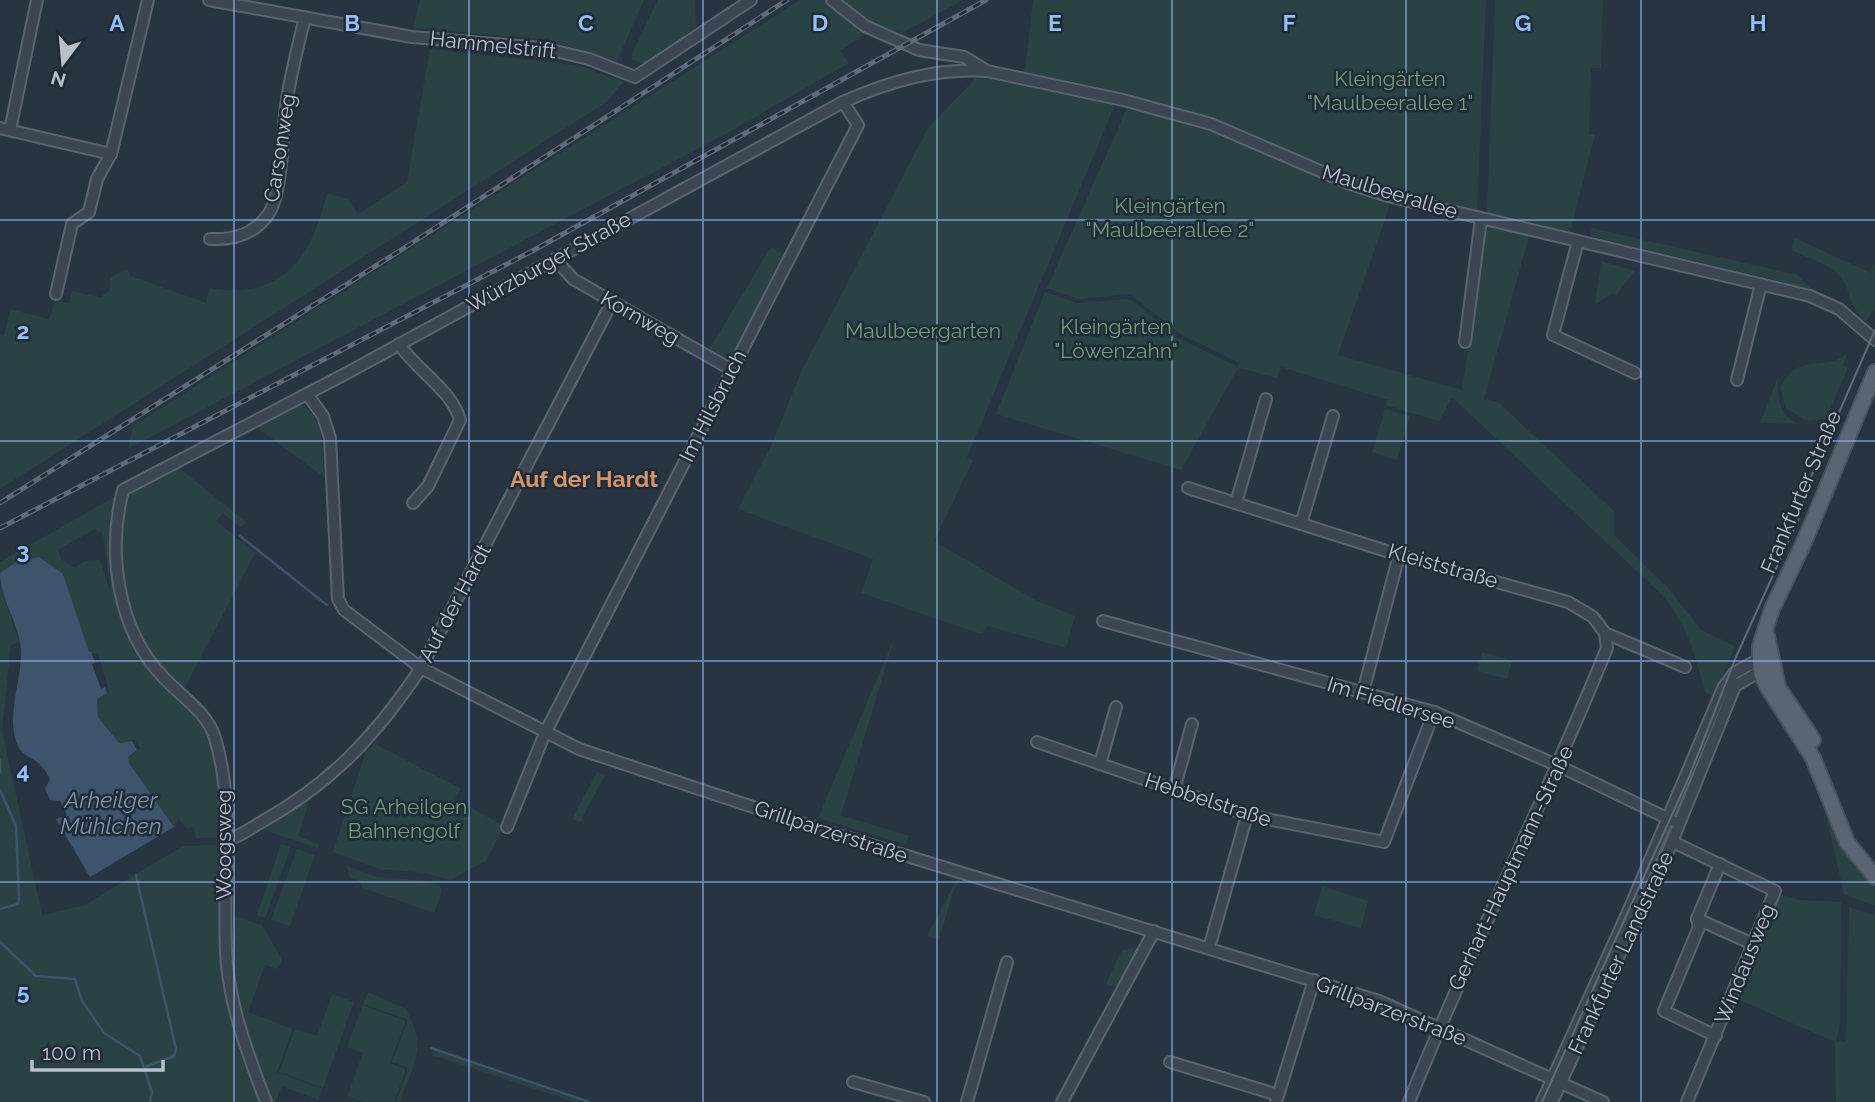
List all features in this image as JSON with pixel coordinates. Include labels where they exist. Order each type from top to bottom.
[{"type":"main road","name":"Frankfurter Straße","points":[[1764,666],[1760,646],[1766,630],[1875,372]]},
{"type":"main road","points":[[1764,666],[1799,716],[1819,752],[1847,842],[1875,877]]},
{"type":"street","points":[[37,0],[5,129],[111,154]]},
{"type":"street","points":[[56,294],[72,224],[89,212],[97,178],[111,154],[148,0]]},
{"type":"street","name":"Hammelstrift","points":[[209,0],[412,37],[543,48],[589,59],[635,78],[751,0]]},
{"type":"street","name":"Maulbeerallee","points":[[831,0],[845,13],[882,34],[919,50],[964,57],[987,71],[1123,100],[1211,124],[1348,183],[1481,219],[1811,296],[1839,309],[1875,340]]},
{"type":"street","name":"Carsonweg","points":[[210,239],[241,236],[256,228],[269,214],[280,170],[286,105],[305,16]]},
{"type":"street","name":"Würzburger Straße","points":[[123,489],[307,394],[843,103],[880,86],[918,76],[955,69],[987,71]]},
{"type":"street","name":"Im Hilsbruch","points":[[507,827],[545,733],[858,125],[843,103]]},
{"type":"street","points":[[1465,342],[1481,219]]},
{"type":"street","points":[[1578,241],[1553,335],[1635,373]]},
{"type":"street","name":"Kornweg","points":[[555,259],[565,274],[732,370]]},
{"type":"street","points":[[1737,380],[1761,284]]},
{"type":"street","name":"Auf der Hardt","points":[[225,841],[277,814],[333,774],[367,742],[421,668],[612,302]]},
{"type":"street","points":[[399,344],[410,361],[453,404],[460,420],[428,486],[413,503]]},
{"type":"street","name":"Grillparzerstraße","points":[[307,394],[323,415],[330,438],[338,600],[344,610],[421,668],[545,733],[592,753],[812,827],[1379,1001],[1603,1102]]},
{"type":"street","points":[[1236,503],[1266,399]]},
{"type":"street","points":[[1301,524],[1332,436],[1333,416]]},
{"type":"street","name":"Kleiststraße","points":[[1188,488],[1399,555],[1568,602],[1593,617],[1605,633],[1685,667]]},
{"type":"street","name":"Woogsweg","points":[[123,489],[115,520],[115,559],[122,596],[145,653],[162,677],[200,713],[214,734],[225,790],[224,907],[232,999],[266,1102]]},
{"type":"street","points":[[1363,692],[1399,555]]},
{"type":"street","name":"Im Fiedlersee","points":[[1103,621],[1434,712],[1559,766],[1668,818]]},
{"type":"street","name":"Gerhart-Hauptmann-Straße","points":[[1409,1102],[1439,1028],[1559,766],[1607,648],[1605,633]]},
{"type":"street","name":"Frankfurter Landstraße","points":[[1552,1102],[1557,1080],[1727,682],[1745,666],[1764,666]]},
{"type":"street","name":"Frankfurter Landstraße","points":[[1542,1102],[1557,1080],[1673,842],[1735,686],[1764,666]]},
{"type":"street","points":[[1100,764],[1116,707]]},
{"type":"street","name":"Hebbelstraße","points":[[1037,742],[1247,815],[1384,842],[1434,712]]},
{"type":"street","points":[[1174,790],[1192,724]]},
{"type":"street","points":[[1209,948],[1247,815]]},
{"type":"street","name":"Frankfurter Landstraße","points":[[1668,818],[1679,824]]},
{"type":"street","name":"Windausweg","points":[[1673,842],[1776,891],[1687,1102]]},
{"type":"street","points":[[1716,1036],[1664,1012],[1699,927],[1697,919],[1720,864]]},
{"type":"street","points":[[1697,919],[1753,944]]},
{"type":"street","points":[[1062,1102],[1154,931]]},
{"type":"street","points":[[967,1102],[1007,962]]},
{"type":"street","points":[[1170,1062],[1277,1098],[1314,981]]},
{"type":"street","points":[[853,1082],[924,1102]]},
{"type":"green space","points":[[420,0],[644,0],[617,61],[544,39],[413,28]]},
{"type":"green space","points":[[658,0],[695,0],[696,26],[648,66],[632,59],[632,53]]},
{"type":"green space","points":[[800,0],[825,0],[870,31],[840,51],[849,63],[724,135],[128,449],[133,426]]},
{"type":"green space","points":[[837,0],[963,0],[902,33],[872,23]]},
{"type":"green space","name":"Kleingärten \"Maulbeerallee 1\"","points":[[1033,0],[1486,0],[1477,211],[1351,176],[1213,118],[1025,72]]},
{"type":"green space","points":[[1495,0],[1603,0],[1601,68],[1591,68],[1589,134],[1595,135],[1570,232],[1487,213]]},
{"type":"green space","points":[[430,49],[581,66],[623,82],[608,101],[0,489],[0,335],[4,336],[10,309],[49,319],[55,301],[69,303],[72,291],[100,297],[109,291],[110,278],[127,269],[131,276],[206,303],[209,288],[256,288],[274,281],[302,255],[321,216],[327,193],[348,199],[358,214],[407,182]]},
{"type":"green space","name":"Maulbeergarten","points":[[976,78],[1018,82],[1115,105],[967,457],[973,461],[934,541],[1037,601],[1075,616],[1066,648],[988,626],[981,634],[861,593],[873,559],[738,509],[772,444],[801,372],[928,128]]},
{"type":"green space","points":[[1127,108],[1210,129],[1255,146],[1346,188],[1391,202],[1338,355],[1462,390],[1486,226],[1529,236],[1484,399],[1498,402],[1614,511],[1614,535],[1669,589],[1701,630],[1735,646],[1714,696],[1705,692],[1684,628],[1660,593],[1452,397],[1439,421],[1386,405],[1388,400],[1281,367],[1277,378],[1238,368],[1181,470],[996,414],[1045,292],[1077,303],[1130,299],[1178,338],[1238,367],[1240,363],[1180,334],[1130,294],[1078,299],[1047,288]]},
{"type":"green space","points":[[1592,228],[1797,275],[1812,289],[1590,236]]},
{"type":"green space","points":[[1795,238],[1871,273],[1875,264],[1875,309],[1866,321],[1855,308],[1837,273],[1792,250]]},
{"type":"green space","points":[[771,247],[786,255],[732,359],[725,362],[707,353]]},
{"type":"green space","points":[[1601,261],[1635,271],[1616,295],[1612,293],[1595,305]]},
{"type":"green space","points":[[1848,353],[1843,365],[1848,368],[1826,418],[1806,421],[1785,407],[1781,388],[1794,370],[1802,366],[1830,362]]},
{"type":"green space","points":[[1778,377],[1780,405],[1787,416],[1800,424],[1760,423]]},
{"type":"green space","points":[[295,405],[305,407],[317,422],[324,477],[255,426]]},
{"type":"green space","points":[[1385,409],[1410,416],[1397,460],[1372,452]]},
{"type":"green space","points":[[178,467],[246,522],[241,528],[223,513],[216,521],[255,553],[183,691],[209,734],[222,791],[220,838],[196,838],[194,827],[186,828],[179,818],[174,827],[129,763],[128,758],[140,748],[135,740],[119,743],[98,717],[97,699],[109,691],[98,653],[89,653],[63,574],[0,573],[0,562],[116,496],[110,534],[111,576],[118,599],[135,621],[125,594],[119,561],[125,499],[131,490]],"holes":[[[95,529],[103,534],[111,592],[100,560],[85,561],[74,568],[61,559],[58,550]]]},
{"type":"green space","points":[[0,585],[19,642],[11,645],[2,730],[42,915],[83,906],[183,846],[220,845],[222,964],[261,1102],[0,1102]]},
{"type":"green space","points":[[894,639],[841,815],[909,836],[906,845],[818,818]]},
{"type":"green space","points":[[1482,652],[1512,661],[1507,679],[1477,671]]},
{"type":"green space","name":"SG Arheilgen Bahnengolf","points":[[375,744],[461,789],[455,799],[504,826],[486,861],[450,880],[426,873],[380,869],[333,852],[365,754]]},
{"type":"green space","points":[[597,772],[605,775],[580,822],[572,819]]},
{"type":"green space","points":[[1820,789],[1847,853],[1875,883],[1875,906],[1844,894]]},
{"type":"green space","points":[[311,796],[298,836],[319,844],[318,848],[258,828]]},
{"type":"green space","points":[[281,844],[291,847],[265,918],[257,915]]},
{"type":"green space","points":[[297,849],[315,855],[290,926],[271,920]]},
{"type":"green space","points":[[347,866],[376,877],[425,881],[439,885],[442,890],[434,913],[363,888],[359,881],[350,878]]},
{"type":"green space","points":[[957,879],[960,880],[953,892],[939,940],[927,936]]},
{"type":"green space","points":[[1322,886],[1368,901],[1361,928],[1314,915]]},
{"type":"green space","points":[[1782,895],[1800,900],[1841,902],[1840,1024],[1836,1042],[1846,1042],[1849,907],[1875,915],[1875,1102],[1836,1102],[1835,1042],[1735,998],[1777,897]]},
{"type":"green space","points":[[229,914],[262,925],[282,959],[278,969],[265,965],[248,1012],[293,1029],[277,1072],[322,1089],[318,1100],[282,1086],[276,1102],[271,1102],[253,1054],[236,988]]},
{"type":"green space","points":[[1138,948],[1118,987],[1106,984],[1122,950]]},
{"type":"green space","points":[[368,992],[406,1009],[413,1023],[416,1056],[400,1102],[396,1102],[408,1068],[392,1062],[408,1020],[363,1004]]},
{"type":"green space","points":[[332,994],[354,1002],[323,1088],[279,1072],[295,1029],[317,1036]]},
{"type":"green space","points":[[363,1005],[406,1021],[390,1063],[406,1069],[394,1102],[363,1102],[347,1096],[363,1053],[347,1047]]},
{"type":"green space","points":[[433,1050],[581,1101],[574,1102],[432,1055]]},
{"type":"water","name":"Arheilger Mühlchen","points":[[39,557],[63,574],[89,652],[95,662],[92,664],[101,689],[105,687],[107,693],[97,699],[98,717],[119,743],[132,741],[137,750],[128,757],[129,763],[174,827],[90,877],[56,819],[67,815],[60,801],[50,800],[45,788],[50,780],[46,772],[21,751],[14,735],[21,651],[17,631],[3,593],[0,573],[16,562]]},
{"type":"waterway","points":[[240,536],[327,605]]},
{"type":"waterway","points":[[0,760],[0,772]]},
{"type":"waterway","points":[[0,790],[16,826],[19,898],[18,904],[0,909]]},
{"type":"waterway","points":[[136,875],[176,1049],[174,1056],[145,1067]]},
{"type":"waterway","points":[[0,942],[36,976],[75,979],[82,1001],[104,1033],[140,1056],[152,1092],[150,1102]]},
{"type":"waterway","points":[[431,1048],[589,1102]]},
{"type":"tram line","points":[[1542,1102],[1689,777],[1736,657],[1798,520],[1810,479],[1875,330]]},
{"type":"railway","points":[[0,503],[401,250],[787,0]]},
{"type":"railway","points":[[0,528],[534,250],[986,0]]},
{"type":"district","name":"Auf der Hardt","points":[[584,479]]},
{"type":"park label","name":"Kleingärten \"Maulbeerallee 2\"","points":[[1170,218]]},
{"type":"park label","name":"Kleingärten \"Löwenzahn\"","points":[[1116,339]]}]
